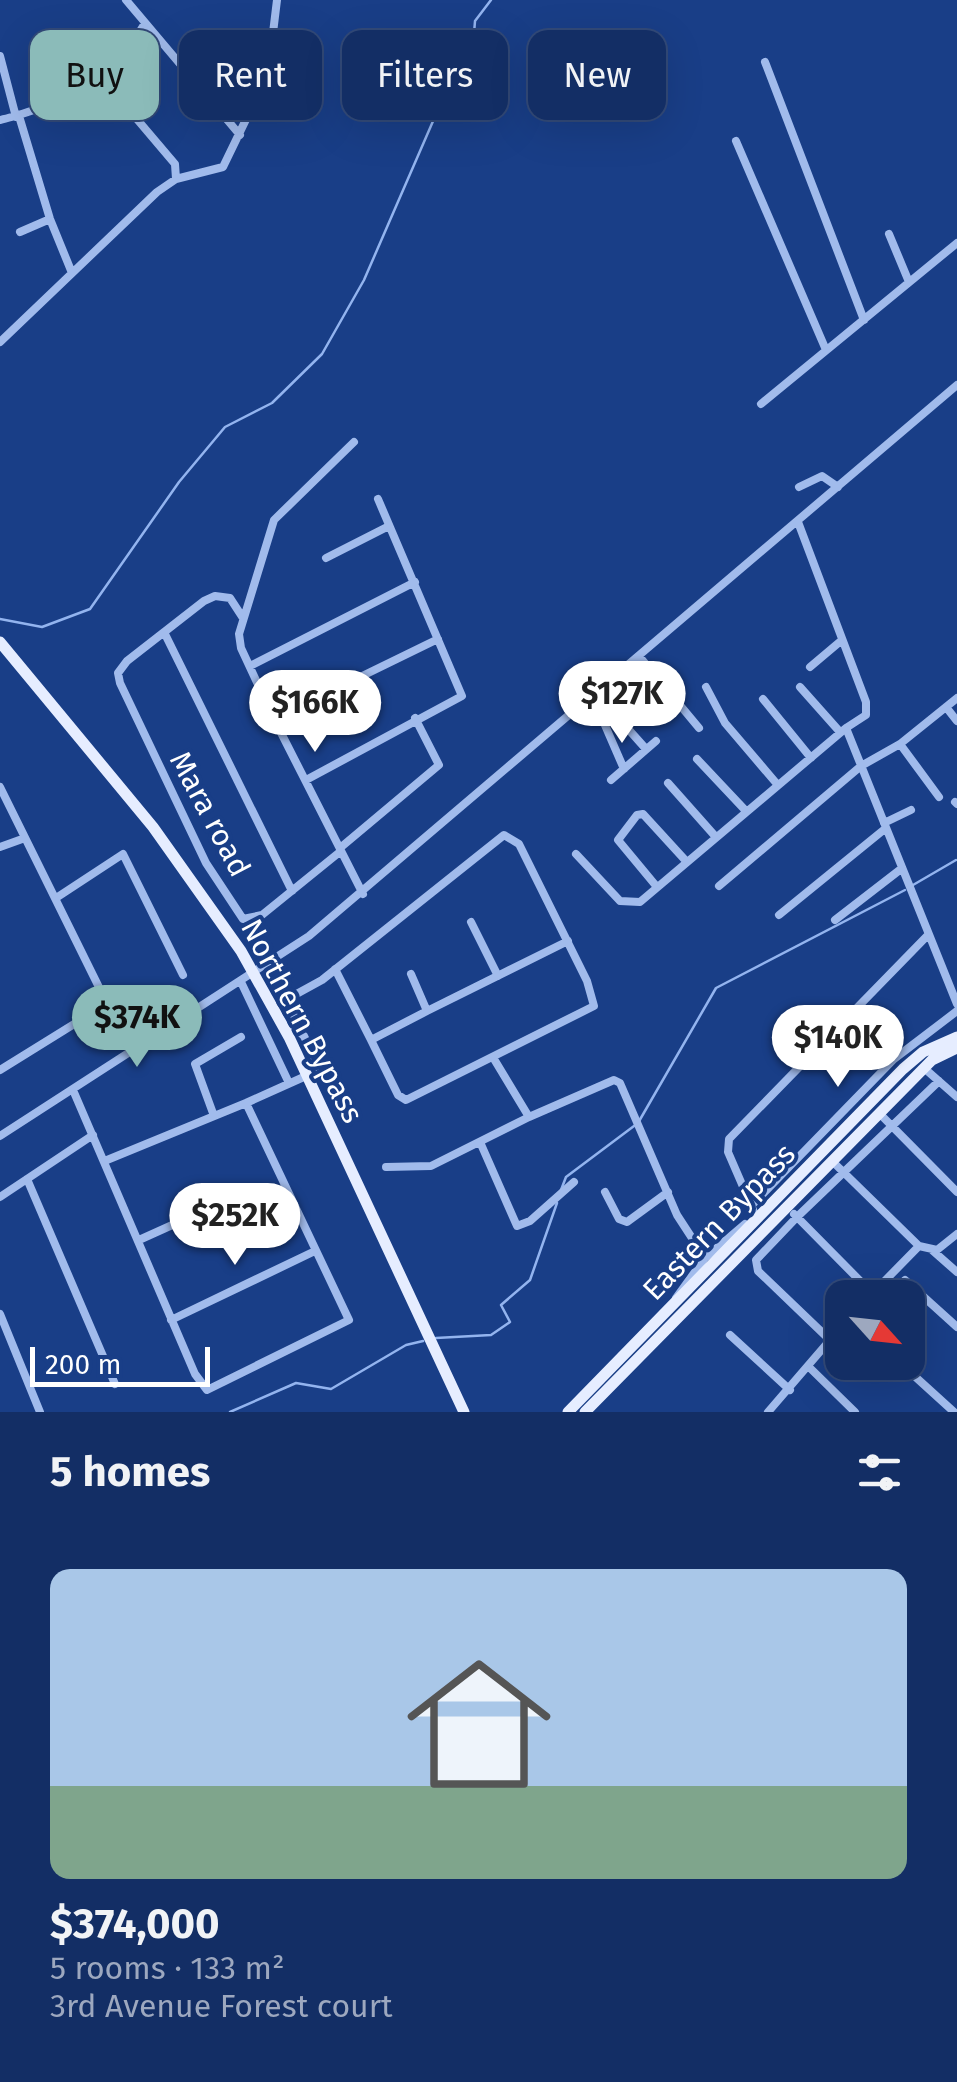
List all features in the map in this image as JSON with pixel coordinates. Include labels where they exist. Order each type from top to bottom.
[{"type":"main road","name":"Northern Bypass","points":[[0,642],[185,868],[292,1033],[306,1076],[433,1338],[464,1412]]},
{"type":"main road","name":"Eastern Bypass","points":[[568,1412],[821,1154],[899,1064],[957,1037]]},
{"type":"main road","name":"Eastern Bypass","points":[[821,1154],[879,1114],[924,1068],[957,1048]]},
{"type":"main road","name":"Eastern Bypass","points":[[584,1412],[821,1172],[821,1154]]},
{"type":"street","points":[[126,0],[240,136]]},
{"type":"street","points":[[0,342],[176,179],[219,170],[240,136],[268,74],[278,0]]},
{"type":"street","points":[[141,30],[145,23]]},
{"type":"street","points":[[0,56],[50,218],[72,273]]},
{"type":"street","points":[[765,62],[864,320]]},
{"type":"street","points":[[0,120],[30,112]]},
{"type":"street","points":[[138,120],[175,164],[176,179]]},
{"type":"street","points":[[736,141],[826,350]]},
{"type":"street","points":[[20,232],[50,218]]},
{"type":"street","points":[[889,234],[909,282]]},
{"type":"street","points":[[761,404],[957,243]]},
{"type":"street","points":[[0,1136],[255,974],[363,894],[957,385]]},
{"type":"street","points":[[354,442],[274,520],[243,618],[240,640],[274,719],[363,894]]},
{"type":"street","points":[[799,487],[822,476],[838,487]]},
{"type":"street","points":[[306,780],[462,696],[378,498]]},
{"type":"street","points":[[576,854],[620,901],[640,902],[867,709],[798,522]]},
{"type":"street","points":[[326,558],[389,526]]},
{"type":"street","points":[[250,666],[415,582]]},
{"type":"street","points":[[243,618],[232,599],[215,596],[164,632],[292,891]]},
{"type":"street","name":"Mara road","points":[[164,632],[130,658],[118,674],[144,740],[206,863],[243,919],[262,915],[439,765],[416,718]]},
{"type":"street","points":[[274,719],[438,638]]},
{"type":"street","points":[[810,667],[842,640]]},
{"type":"street","points":[[639,656],[699,728]]},
{"type":"street","points":[[800,686],[843,730],[861,766],[956,1003],[899,1064]]},
{"type":"street","points":[[706,688],[725,723],[777,784]]},
{"type":"street","points":[[596,693],[646,749]]},
{"type":"street","points":[[719,886],[861,766],[900,744],[957,698]]},
{"type":"street","points":[[764,699],[812,758]]},
{"type":"street","points":[[606,704],[601,716],[624,769]]},
{"type":"street","points":[[946,707],[957,721]]},
{"type":"street","points":[[611,780],[656,741]]},
{"type":"street","points":[[900,744],[939,796]]},
{"type":"street","points":[[697,759],[746,811]]},
{"type":"street","points":[[668,783],[714,836]]},
{"type":"street","points":[[0,786],[131,1052]]},
{"type":"street","points":[[778,915],[885,826],[910,810]]},
{"type":"street","points":[[657,887],[618,840],[637,815],[643,814],[686,862]]},
{"type":"street","points":[[320,1070],[292,1033],[289,1000],[335,969],[504,835],[519,844],[568,941],[594,1006],[409,1100],[398,1095],[335,969]]},
{"type":"street","points":[[0,847],[25,838]]},
{"type":"street","points":[[56,898],[123,854],[183,975]]},
{"type":"street","points":[[835,920],[902,869]]},
{"type":"street","points":[[471,922],[498,976]]},
{"type":"street","points":[[677,1303],[679,1290],[705,1258],[756,1218],[728,1152],[729,1139],[928,936]]},
{"type":"street","points":[[372,1040],[568,941]]},
{"type":"street","points":[[411,974],[427,1011]]},
{"type":"street","points":[[242,982],[290,1084]]},
{"type":"street","points":[[0,1070],[108,1003]]},
{"type":"street","points":[[214,1116],[195,1064],[240,1036]]},
{"type":"street","points":[[494,1059],[529,1117]]},
{"type":"street","points":[[924,1068],[957,1097]]},
{"type":"street","points":[[107,1160],[306,1076]]},
{"type":"street","points":[[386,1168],[432,1166],[529,1117],[617,1081],[624,1086],[688,1235],[705,1258]]},
{"type":"street","points":[[756,1264],[831,1183],[939,1081]]},
{"type":"street","points":[[73,1090],[107,1160],[171,1320],[204,1390],[348,1323],[246,1103]]},
{"type":"street","points":[[879,1114],[957,1192]]},
{"type":"street","points":[[0,1196],[93,1134]]},
{"type":"street","points":[[480,1142],[517,1226],[530,1221],[574,1182]]},
{"type":"street","points":[[751,1206],[821,1154],[844,1171],[919,1246],[932,1250],[957,1272]]},
{"type":"street","points":[[821,1172],[831,1183]]},
{"type":"street","points":[[28,1179],[115,1384]]},
{"type":"street","points":[[605,1192],[619,1220],[626,1222],[668,1192]]},
{"type":"street","points":[[139,1240],[221,1203]]},
{"type":"street","points":[[786,1208],[856,1280]]},
{"type":"street","points":[[932,1250],[944,1248],[957,1234]]},
{"type":"street","points":[[885,1280],[919,1246]]},
{"type":"street","points":[[171,1320],[315,1251]]},
{"type":"street","points":[[743,1251],[758,1271],[825,1335]]},
{"type":"street","points":[[925,1298],[957,1327]]},
{"type":"street","points":[[0,1314],[40,1412]]},
{"type":"street","points":[[730,1334],[790,1390]]},
{"type":"street","points":[[768,1412],[825,1347]]},
{"type":"street","points":[[810,1368],[855,1412]]},
{"type":"street","points":[[919,1380],[954,1412]]},
{"type":"waterway","points":[[0,619],[42,627],[90,609],[179,482],[225,427],[272,403],[322,354],[364,280],[437,112],[472,59],[475,21],[491,0]]},
{"type":"waterway","points":[[913,885],[956,860]]},
{"type":"waterway","points":[[561,1190],[566,1177],[638,1123],[716,988],[905,890]]},
{"type":"waterway","points":[[436,1338],[491,1335],[510,1322],[501,1305],[530,1280],[557,1203]]},
{"type":"waterway","points":[[230,1412],[296,1383],[331,1389],[406,1345],[423,1341]]}]
